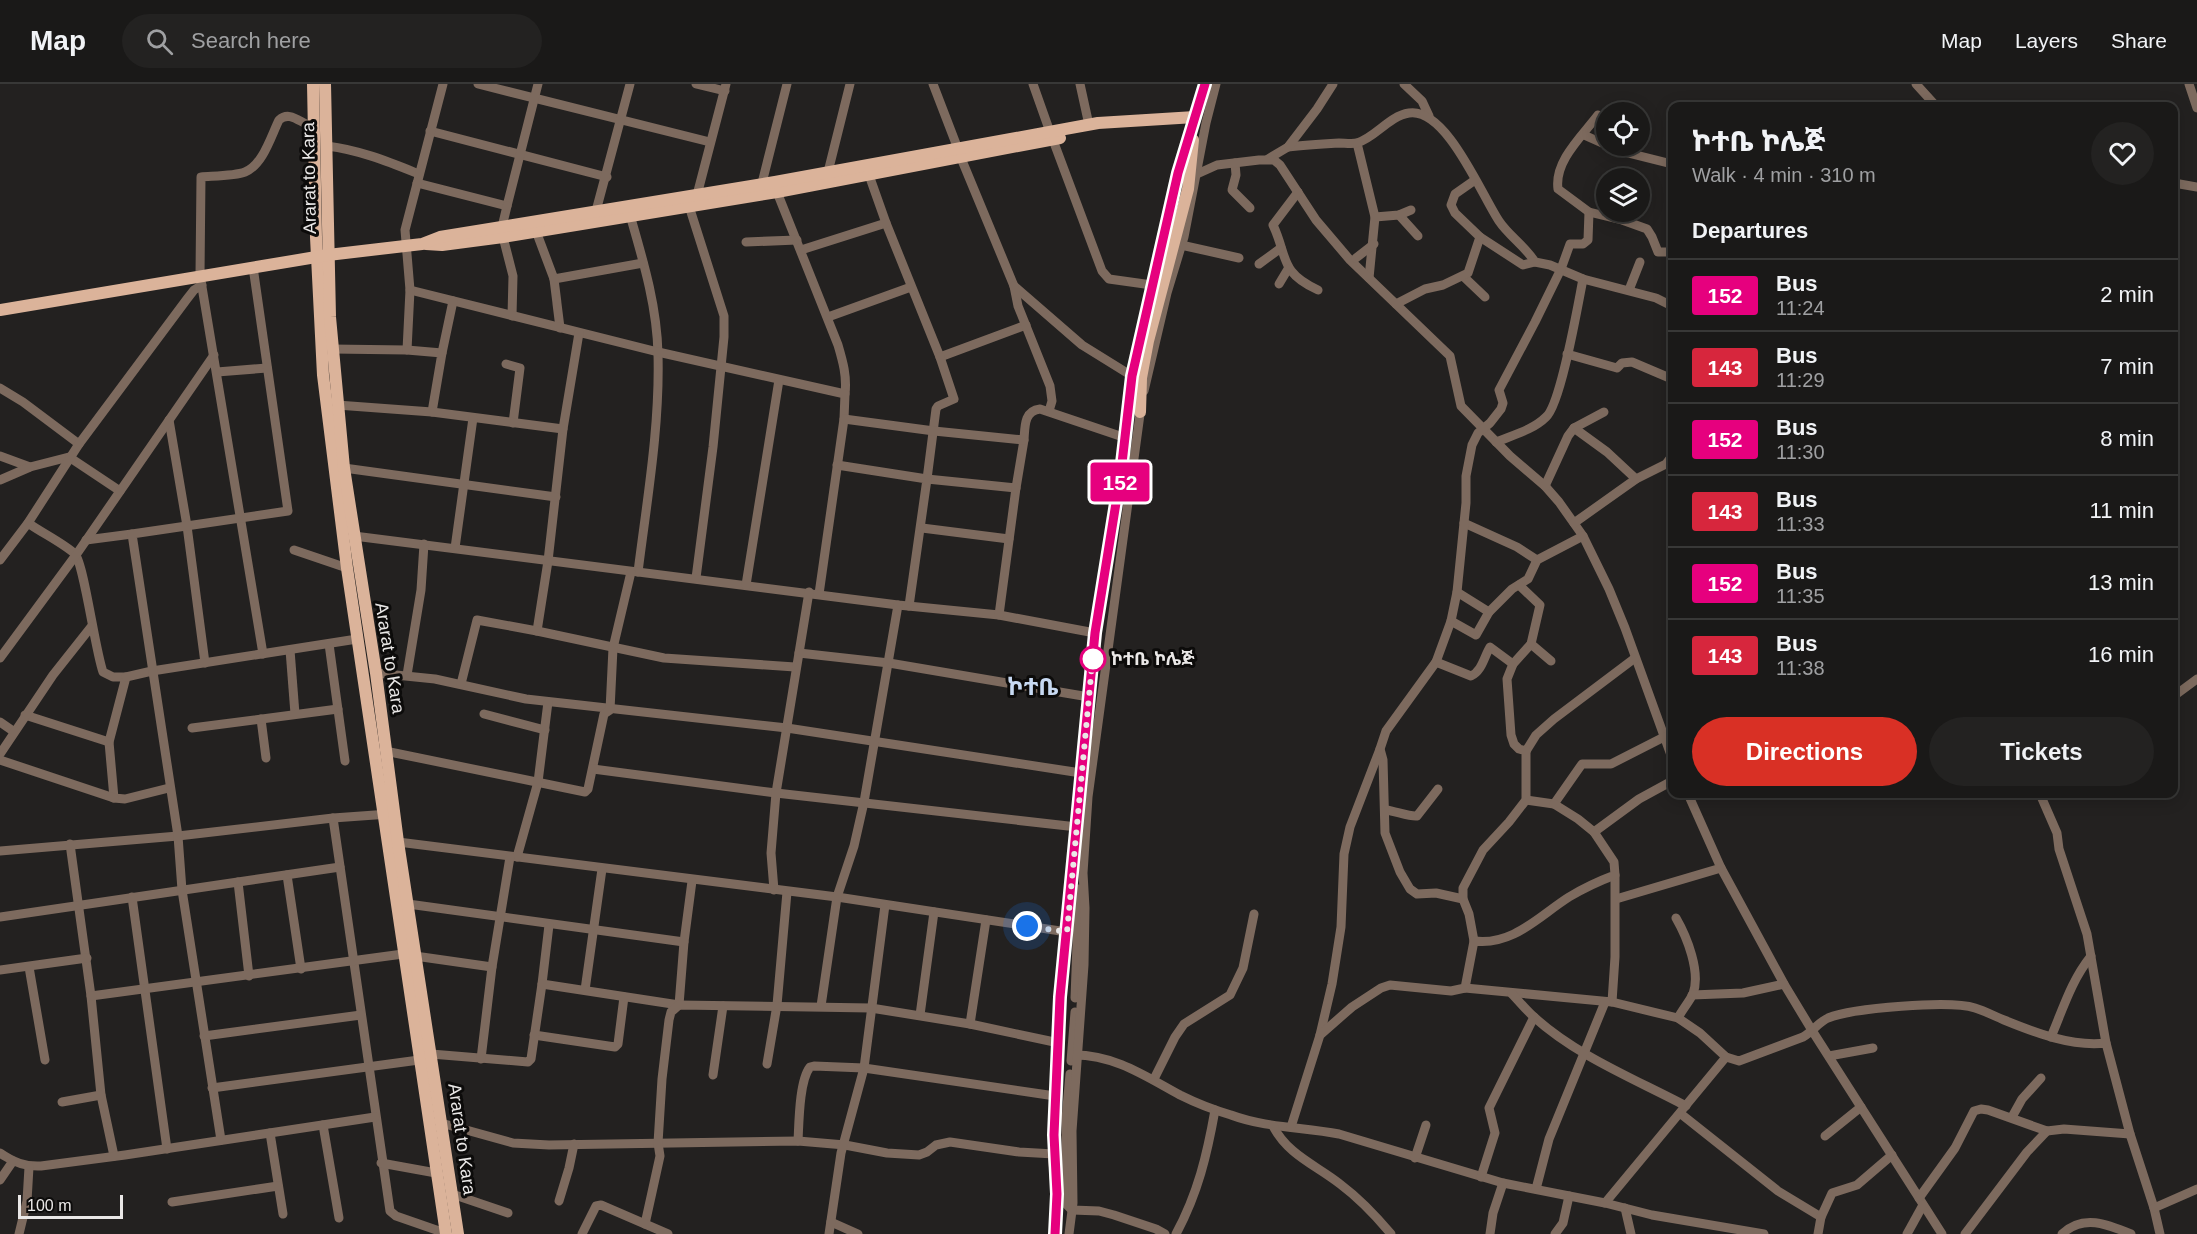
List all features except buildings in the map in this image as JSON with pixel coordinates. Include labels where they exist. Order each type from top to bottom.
[{"type":"main road","name":"Ararat to Kara","points":[[314,84],[322,256],[323,375],[357,639],[389,814],[409,955],[419,1060],[436,1173],[455,1233]]},
{"type":"main road","name":"Ararat to Kara","points":[[325,84],[327,146],[322,256],[344,468],[376,673],[385,751],[389,814],[398,842],[408,904],[409,955],[431,1054],[452,1194],[455,1233]]},
{"type":"main road","points":[[1055,1234],[1057,1194],[1054,1154],[1055,1096],[1060,997],[1095,633],[1126,438],[1132,376],[1178,173],[1205,84]]},
{"type":"main road","points":[[0,310],[201,280],[253,267],[322,256],[406,247],[440,237],[536,231],[777,192],[828,172],[959,154],[1051,136],[1089,125],[1194,122]]},
{"type":"main road","points":[[1140,412],[1141,378],[1148,341],[1188,189],[1194,122]]},
{"type":"main road","points":[[1051,136],[1099,131],[1118,123]]},
{"type":"main road","points":[[502,232],[597,211],[762,183],[803,182],[869,175],[959,154]]},
{"type":"main road","points":[[1072,872],[1082,887]]},
{"type":"street","points":[[407,350],[410,290],[405,230],[443,84]]},
{"type":"street","points":[[478,84],[710,142]]},
{"type":"street","points":[[512,316],[513,276],[502,232],[538,84]]},
{"type":"street","points":[[597,211],[630,84]]},
{"type":"street","points":[[696,84],[725,87],[698,195]]},
{"type":"street","points":[[762,183],[787,84]]},
{"type":"street","points":[[828,172],[850,84]]},
{"type":"street","points":[[933,84],[959,154],[1014,286],[1015,296],[1052,393],[1049,411]]},
{"type":"street","points":[[1033,84],[1102,271],[1110,279],[1152,285]]},
{"type":"street","points":[[1080,84],[1089,125]]},
{"type":"street","points":[[1070,1234],[1075,1009],[1084,849],[1093,746],[1140,412],[1167,293],[1181,245],[1216,84]]},
{"type":"street","points":[[1268,159],[1288,147],[1333,84]]},
{"type":"street","points":[[1404,84],[1422,101],[1429,116],[1449,138],[1498,220],[1507,232],[1529,252],[1535,262]]},
{"type":"street","points":[[1916,84],[1932,102]]},
{"type":"street","points":[[2189,84],[2197,108]]},
{"type":"street","points":[[1288,147],[1358,143],[1398,116],[1417,113],[1429,116]]},
{"type":"street","points":[[263,654],[201,280],[201,177],[246,172],[265,150],[283,116],[306,123]]},
{"type":"street","points":[[1596,118],[1566,158],[1558,175],[1558,189],[1589,212],[1642,227],[1650,233],[1658,252],[1668,252]]},
{"type":"street","points":[[430,131],[606,177]]},
{"type":"street","points":[[1584,135],[1620,151],[1668,163]]},
{"type":"street","points":[[1358,143],[1376,217],[1369,278]]},
{"type":"street","points":[[327,146],[365,153],[418,178],[507,206]]},
{"type":"street","points":[[1200,157],[1217,165]]},
{"type":"street","points":[[1197,174],[1217,165],[1274,160],[1280,165],[1327,234],[1450,356],[1461,406],[1545,486],[1583,536],[1609,589],[1668,748]]},
{"type":"street","points":[[1235,163],[1236,176],[1232,190],[1250,208]]},
{"type":"street","points":[[869,175],[940,357],[954,399],[938,406],[909,606]]},
{"type":"street","points":[[1475,180],[1455,194],[1451,205],[1455,213],[1480,237],[1523,265],[1535,262],[1561,269],[1583,279],[1656,298],[1668,304]]},
{"type":"street","points":[[2178,184],[2197,187]]},
{"type":"street","points":[[774,890],[771,853],[776,793],[795,667],[814,593],[837,465],[844,418],[846,380],[845,366],[828,317],[777,192]]},
{"type":"street","points":[[1298,192],[1273,225],[1288,269],[1304,283],[1317,290]]},
{"type":"street","points":[[689,206],[724,316],[713,447],[696,578]]},
{"type":"street","points":[[1376,217],[1399,215],[1412,210]]},
{"type":"street","points":[[1291,1127],[1320,1035],[1332,984],[1341,927],[1344,854],[1350,827],[1386,731],[1436,662],[1452,621],[1464,523],[1466,476],[1474,439],[1501,409],[1503,403],[1499,390],[1561,269],[1570,244],[1583,244],[1588,240],[1589,212]]},
{"type":"street","points":[[610,710],[613,648],[634,572],[658,394],[658,352],[653,305],[630,215]]},
{"type":"street","points":[[1399,215],[1418,236]]},
{"type":"street","points":[[801,250],[886,223]]},
{"type":"street","points":[[536,231],[554,279],[560,328]]},
{"type":"street","points":[[1396,304],[1425,289],[1464,277],[1472,265],[1480,237]]},
{"type":"street","points":[[746,243],[797,240]]},
{"type":"street","points":[[1356,258],[1374,244]]},
{"type":"street","points":[[1181,245],[1239,258]]},
{"type":"street","points":[[1259,264],[1281,248]]},
{"type":"street","points":[[1629,290],[1640,262]]},
{"type":"street","points":[[554,279],[643,263]]},
{"type":"street","points":[[86,540],[286,512],[288,509],[253,267]]},
{"type":"street","points":[[1279,285],[1288,269]]},
{"type":"street","points":[[1464,277],[1485,297]]},
{"type":"street","points":[[1497,442],[1531,428],[1548,416],[1567,354],[1583,279]]},
{"type":"street","points":[[0,560],[28,523],[69,457],[201,280]]},
{"type":"street","points":[[828,317],[911,286]]},
{"type":"street","points":[[1014,286],[1082,345],[1132,376]]},
{"type":"street","points":[[410,290],[658,352],[720,364],[845,394]]},
{"type":"street","points":[[432,412],[453,301]]},
{"type":"street","points":[[940,357],[1026,325]]},
{"type":"street","points":[[537,631],[548,561],[563,429],[579,333]]},
{"type":"street","points":[[332,349],[442,352]]},
{"type":"street","points":[[1567,354],[1617,368],[1622,363],[1632,363],[1668,377]]},
{"type":"street","points":[[0,658],[4,646],[76,555],[214,355]]},
{"type":"street","points":[[506,364],[520,368],[513,423]]},
{"type":"street","points":[[217,372],[267,368]]},
{"type":"street","points":[[746,585],[779,380]]},
{"type":"street","points":[[0,388],[31,407],[79,444]]},
{"type":"street","points":[[337,405],[432,412],[563,429]]},
{"type":"street","points":[[999,615],[1028,414],[1032,410],[1049,411],[1126,438]]},
{"type":"street","points":[[1545,486],[1562,447],[1574,428],[1604,412]]},
{"type":"street","points":[[455,548],[473,418]]},
{"type":"street","points":[[844,418],[934,431],[1024,440]]},
{"type":"street","points":[[169,420],[187,526],[205,663]]},
{"type":"street","points":[[1574,428],[1607,452],[1636,479]]},
{"type":"street","points":[[0,456],[30,467]]},
{"type":"street","points":[[0,480],[30,467],[69,457],[120,491]]},
{"type":"street","points":[[1574,523],[1636,479],[1668,461]]},
{"type":"street","points":[[837,465],[1016,488]]},
{"type":"street","points":[[344,468],[556,497]]},
{"type":"street","points":[[28,523],[76,555],[81,565],[91,627],[103,672],[113,677],[126,677],[357,639]]},
{"type":"street","points":[[1464,523],[1517,547],[1536,560]]},
{"type":"street","points":[[922,528],[1009,539]]},
{"type":"street","points":[[132,534],[178,836],[182,890],[220,1140]]},
{"type":"street","points":[[354,536],[898,605],[999,615],[1095,633]]},
{"type":"street","points":[[1476,635],[1489,612],[1528,579],[1536,560],[1583,536]]},
{"type":"street","points":[[407,675],[421,590],[424,544]]},
{"type":"street","points":[[294,550],[347,568]]},
{"type":"street","points":[[1519,585],[1540,605],[1531,644],[1513,664],[1507,679],[1511,735],[1514,744],[1526,751]]},
{"type":"street","points":[[1457,592],[1489,612]]},
{"type":"street","points":[[821,1006],[837,897],[854,846],[864,802],[898,605]]},
{"type":"street","points":[[461,684],[477,620],[664,658],[795,667]]},
{"type":"street","points":[[1452,621],[1476,635],[1513,664]]},
{"type":"street","points":[[0,754],[13,731],[53,675],[91,627]]},
{"type":"street","points":[[329,644],[345,761]]},
{"type":"street","points":[[1531,644],[1551,661]]},
{"type":"street","points":[[1436,662],[1471,676],[1476,674],[1490,647]]},
{"type":"street","points":[[290,650],[295,714]]},
{"type":"street","points":[[799,653],[889,663],[1089,698]]},
{"type":"street","points":[[1465,988],[1474,940],[1469,914],[1463,899],[1463,888],[1483,850],[1526,800],[1526,751],[1536,735],[1554,718],[1635,658]]},
{"type":"street","points":[[376,673],[407,675],[461,684],[526,699],[787,728],[1081,773]]},
{"type":"street","points":[[114,798],[110,742],[126,677]]},
{"type":"street","points":[[2178,693],[2197,679]]},
{"type":"street","points":[[481,1059],[492,967],[501,919],[514,857],[538,782],[548,702]]},
{"type":"street","points":[[192,728],[338,709]]},
{"type":"street","points":[[385,751],[585,792],[588,789],[593,769],[604,714],[610,710]]},
{"type":"street","points":[[484,714],[545,730]]},
{"type":"street","points":[[25,715],[110,742]]},
{"type":"street","points":[[261,719],[266,758]]},
{"type":"street","points":[[0,722],[13,731]]},
{"type":"street","points":[[1554,804],[1582,764],[1611,764],[1664,737]]},
{"type":"street","points":[[1380,749],[1383,760],[1385,832],[1400,872],[1410,890],[1417,894],[1436,893],[1463,899]]},
{"type":"street","points":[[0,760],[114,798],[125,799],[169,788]]},
{"type":"street","points":[[593,769],[776,793],[1077,827]]},
{"type":"street","points":[[1594,832],[1639,799],[1668,783]]},
{"type":"street","points":[[1386,810],[1417,816],[1438,789]]},
{"type":"street","points":[[1690,798],[1721,868],[1785,984],[1813,1032],[1942,1234]]},
{"type":"street","points":[[2042,798],[2057,833],[2059,849],[2087,934],[2106,1043],[2160,1234]]},
{"type":"street","points":[[1526,800],[1554,804],[1594,832],[1614,862],[1616,900],[1608,1002],[1549,1138],[1536,1189]]},
{"type":"street","points":[[0,850],[178,836],[333,818],[389,814]]},
{"type":"street","points":[[333,818],[381,1163],[392,1214],[455,1233]]},
{"type":"street","points":[[398,842],[692,881],[837,897],[1067,932]]},
{"type":"street","points":[[70,844],[92,996],[101,1095],[114,1156]]},
{"type":"street","points":[[0,917],[340,867]]},
{"type":"street","points":[[1616,900],[1721,868]]},
{"type":"street","points":[[585,990],[602,869]]},
{"type":"street","points":[[287,875],[301,969]]},
{"type":"street","points":[[1474,940],[1483,942],[1499,939],[1526,929],[1568,898],[1615,875]]},
{"type":"street","points":[[645,1224],[660,1156],[658,1143],[662,1078],[669,1020],[671,1012],[679,1005],[692,881]]},
{"type":"street","points":[[238,882],[249,976]]},
{"type":"street","points":[[767,1064],[777,1005],[787,892]]},
{"type":"street","points":[[132,897],[167,1149]]},
{"type":"street","points":[[408,904],[501,919],[684,942]]},
{"type":"street","points":[[828,1234],[841,1153],[864,1068],[885,905]]},
{"type":"street","points":[[920,1016],[934,912]]},
{"type":"street","points":[[1154,1079],[1184,1024],[1230,995],[1243,968],[1254,914]]},
{"type":"street","points":[[1676,918],[1685,933],[1692,958],[1694,986],[1692,995],[1678,1018]]},
{"type":"street","points":[[970,1024],[986,920]]},
{"type":"street","points":[[431,1054],[528,1062],[531,1059],[549,925]]},
{"type":"street","points":[[92,996],[409,955],[492,967]]},
{"type":"street","points":[[2051,1037],[2070,988],[2091,956]]},
{"type":"street","points":[[0,970],[87,958]]},
{"type":"street","points":[[29,967],[45,1060]]},
{"type":"street","points":[[542,984],[679,1005],[871,1008],[970,1024],[1059,1043]]},
{"type":"street","points":[[1692,995],[1743,993],[1785,984]]},
{"type":"street","points":[[1320,1035],[1352,1007],[1381,988],[1400,985],[1451,991],[1465,988],[1512,994],[1540,994],[1608,1002],[1678,1018],[1700,1033],[1726,1057],[1739,1061],[1813,1032],[1826,1019],[1843,1014],[1894,1007],[1964,1005],[2051,1037],[2084,1044],[2106,1043]]},
{"type":"street","points":[[1512,994],[1534,1017],[1585,1053],[1684,1110],[1778,1191],[1821,1217]]},
{"type":"street","points":[[534,1035],[615,1047],[618,1044],[624,997]]},
{"type":"street","points":[[713,1075],[723,1006]]},
{"type":"street","points":[[204,1036],[361,1015]]},
{"type":"street","points":[[1481,1178],[1495,1133],[1489,1108],[1534,1017]]},
{"type":"street","points":[[1829,1056],[1873,1048]]},
{"type":"street","points":[[1075,1055],[1119,1062],[1180,1095],[1215,1110],[1255,1123],[1339,1134],[1481,1178],[1652,1215],[1764,1234]]},
{"type":"street","points":[[1605,1203],[1726,1057]]},
{"type":"street","points":[[212,1088],[419,1060]]},
{"type":"street","points":[[798,1141],[799,1112],[807,1070],[814,1066],[864,1068],[1055,1096]]},
{"type":"street","points":[[2012,1117],[2022,1099],[2041,1078]]},
{"type":"street","points":[[62,1102],[101,1095]]},
{"type":"street","points":[[1825,1136],[1861,1107]]},
{"type":"street","points":[[1176,1234],[1194,1197],[1204,1168],[1215,1110]]},
{"type":"street","points":[[1906,1234],[1921,1202],[1955,1148],[1974,1111],[1988,1110],[2047,1131],[2130,1134]]},
{"type":"street","points":[[0,1153],[29,1167],[167,1149],[375,1117]]},
{"type":"street","points":[[441,1123],[513,1143],[798,1141],[845,1144],[887,1153],[919,1155],[936,1145],[950,1142],[1019,1152],[1054,1154]]},
{"type":"street","points":[[323,1125],[339,1218]]},
{"type":"street","points":[[1415,1158],[1426,1125]]},
{"type":"street","points":[[1273,1126],[1283,1143],[1341,1184],[1370,1209],[1391,1234]]},
{"type":"street","points":[[1965,1234],[2027,1152],[2047,1131]]},
{"type":"street","points":[[270,1133],[283,1214]]},
{"type":"street","points":[[559,1201],[574,1144]]},
{"type":"street","points":[[1818,1234],[1821,1217],[1832,1193],[1857,1185],[1892,1155]]},
{"type":"street","points":[[0,1180],[13,1161]]},
{"type":"street","points":[[381,1163],[436,1173]]},
{"type":"street","points":[[19,1234],[27,1201],[29,1167]]},
{"type":"street","points":[[1490,1234],[1493,1213],[1503,1183]]},
{"type":"street","points":[[172,1202],[278,1186]]},
{"type":"street","points":[[2154,1208],[2197,1189]]},
{"type":"street","points":[[452,1194],[508,1213]]},
{"type":"street","points":[[1555,1234],[1563,1223],[1569,1196]]},
{"type":"street","points":[[582,1234],[592,1213],[599,1206],[604,1206],[668,1234]]},
{"type":"street","points":[[1625,1208],[1631,1234]]},
{"type":"street","points":[[1072,1210],[1099,1211],[1165,1234]]},
{"type":"street","points":[[831,1222],[858,1234]]},
{"type":"street","points":[[2061,1234],[2079,1223],[2089,1222],[2101,1223],[2131,1234]]},
{"type":"bus line","name":"152","points":[[1055,1234],[1057,1194],[1054,1135],[1060,997],[1095,633],[1126,438],[1132,376],[1178,173],[1205,84]]},
{"type":"place","name":"ኮተቤ ኮሌጅ","points":[[1093,659]]},
{"type":"district","name":"ኮተቤ","points":[[1033,686]]},
{"type":"route","points":[[1027,926],[1067,932],[1093,654],[1093,659]]}]
